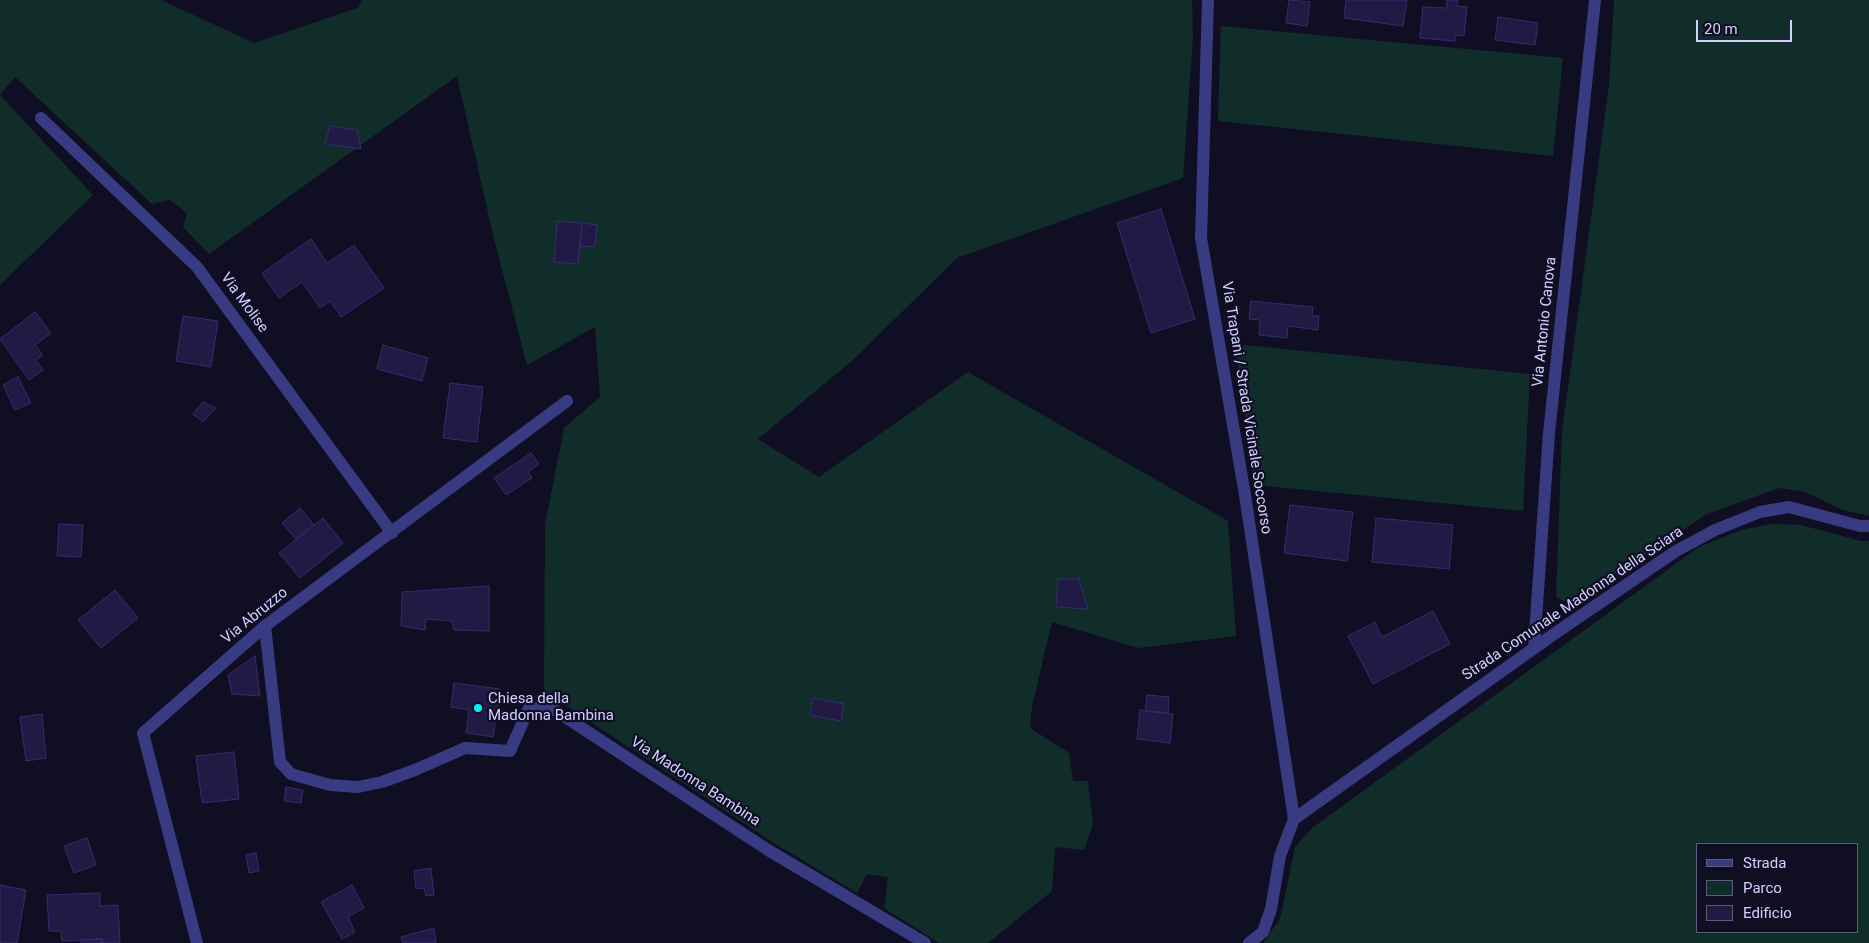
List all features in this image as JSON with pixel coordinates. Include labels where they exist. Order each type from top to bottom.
[{"type":"street","name":"Via Trapani / Strada Vicinale Soccorso","points":[[1208,0],[1201,238],[1245,495],[1294,819]]},
{"type":"street","name":"Via Antonio Canova","points":[[1534,648],[1549,433],[1595,0]]},
{"type":"street","name":"Via Molise","points":[[40,118],[197,267],[392,533]]},
{"type":"street","name":"Via Abruzzo","points":[[197,943],[143,733],[265,626],[567,401]]},
{"type":"street","name":"Strada Comunale Madonna della Sciara","points":[[1294,819],[1534,648],[1676,551],[1715,530],[1760,512],[1789,507],[1860,526],[1869,526]]},
{"type":"street","name":"Via Madonna Bambina","points":[[265,626],[280,762],[291,774],[330,784],[358,788],[382,782],[415,770],[465,748],[510,751],[529,708],[553,709],[768,850],[925,943]]},
{"type":"street","points":[[1249,943],[1263,932],[1271,909],[1280,856],[1294,819]]},
{"type":"green space","points":[[0,0],[161,0],[254,43],[357,8],[362,0],[1192,0],[1193,35],[1183,178],[957,258],[854,359],[758,439],[819,477],[968,372],[1228,521],[1236,636],[1138,648],[1052,622],[1032,706],[1030,728],[1069,753],[1073,781],[1088,781],[1093,824],[1084,850],[1055,847],[1052,891],[988,943],[939,943],[884,908],[888,877],[867,874],[857,893],[777,845],[544,691],[545,525],[564,428],[600,397],[595,327],[527,365],[494,239],[457,76],[209,254],[183,227],[187,213],[170,200],[152,204],[15,77],[0,95]]},
{"type":"green space","points":[[1614,0],[1869,0],[1869,516],[1843,510],[1805,492],[1779,488],[1707,514],[1570,604],[1556,597],[1562,432],[1609,85]]},
{"type":"green space","points":[[1221,26],[1563,58],[1553,156],[1218,121]]},
{"type":"green space","points":[[0,95],[93,195],[0,285]]},
{"type":"green space","points":[[1235,344],[1530,374],[1523,511],[1255,485]]},
{"type":"green space","points":[[1772,524],[1801,525],[1861,541],[1869,541],[1869,943],[1263,943],[1280,919],[1295,847],[1312,828],[1699,547],[1741,530]]},
{"type":"building","points":[[1289,0],[1310,2],[1307,26],[1286,23]]},
{"type":"building","points":[[1346,0],[1407,0],[1403,26],[1344,18]]},
{"type":"building","points":[[1447,0],[1458,0],[1457,6],[1467,7],[1464,36],[1455,35],[1455,41],[1420,38],[1423,7],[1447,8]]},
{"type":"building","points":[[1498,17],[1538,23],[1535,45],[1495,40]]},
{"type":"building","points":[[330,126],[357,130],[361,149],[325,144]]},
{"type":"building","points":[[1161,209],[1195,319],[1151,333],[1117,223]]},
{"type":"building","points":[[557,221],[582,223],[578,264],[554,262]]},
{"type":"building","points":[[582,223],[597,225],[595,247],[580,246]]},
{"type":"building","points":[[311,239],[327,263],[354,245],[384,288],[341,317],[330,301],[320,308],[302,282],[279,298],[262,273]]},
{"type":"building","points":[[1251,301],[1313,307],[1312,316],[1319,316],[1318,330],[1288,326],[1287,338],[1259,335],[1260,320],[1249,319]]},
{"type":"building","points":[[35,312],[51,333],[35,345],[43,355],[36,360],[43,370],[29,380],[0,339]]},
{"type":"building","points":[[183,316],[218,321],[211,367],[176,361]]},
{"type":"building","points":[[383,345],[428,358],[422,381],[377,369]]},
{"type":"building","points":[[18,377],[31,403],[15,410],[3,385]]},
{"type":"building","points":[[450,383],[483,387],[477,442],[443,438]]},
{"type":"building","points":[[203,402],[216,408],[203,422],[193,414]]},
{"type":"building","points":[[531,453],[539,464],[528,472],[532,478],[506,495],[494,478]]},
{"type":"building","points":[[1290,505],[1353,512],[1347,561],[1284,553]]},
{"type":"building","points":[[300,508],[314,525],[296,539],[282,523]]},
{"type":"building","points":[[323,518],[343,543],[300,578],[279,553]]},
{"type":"building","points":[[1376,518],[1453,525],[1449,569],[1372,562]]},
{"type":"building","points":[[59,524],[83,525],[81,557],[57,556]]},
{"type":"building","points":[[1058,579],[1079,579],[1088,609],[1056,607]]},
{"type":"building","points":[[489,586],[489,631],[454,630],[452,621],[426,619],[425,630],[401,626],[402,592]]},
{"type":"building","points":[[115,590],[138,618],[101,648],[78,620]]},
{"type":"building","points":[[1433,611],[1450,644],[1373,684],[1348,636],[1375,622],[1382,637]]},
{"type":"building","points":[[255,656],[260,696],[232,694],[228,675]]},
{"type":"building","name":"Chiesa della Madonna Bambina","points":[[454,683],[500,689],[493,737],[466,733],[469,710],[451,707]]},
{"type":"building","points":[[1147,695],[1169,697],[1168,713],[1145,711]]},
{"type":"building","points":[[813,698],[844,704],[841,721],[810,715]]},
{"type":"building","points":[[1140,710],[1173,714],[1170,743],[1137,739]]},
{"type":"building","points":[[42,714],[46,758],[26,761],[20,717]]},
{"type":"building","points":[[234,752],[239,799],[202,803],[196,756]]},
{"type":"building","points":[[286,787],[303,790],[301,803],[284,801]]},
{"type":"building","points":[[87,838],[96,865],[74,873],[64,846]]},
{"type":"building","points":[[256,853],[259,871],[249,873],[246,855]]},
{"type":"building","points":[[431,868],[434,895],[426,896],[424,888],[416,889],[414,871]]},
{"type":"building","points":[[0,885],[26,890],[17,943],[0,943]]},
{"type":"building","points":[[352,885],[364,908],[348,917],[355,932],[342,939],[321,902]]},
{"type":"building","points":[[100,893],[100,906],[118,905],[120,943],[102,943],[102,939],[62,941],[61,931],[49,931],[47,895]]},
{"type":"building","points":[[434,928],[436,943],[403,943],[401,937]]},
{"type":"building","points":[[102,939],[102,943],[81,943],[81,940]]},
{"type":"place","name":"Chiesa della Madonna Bambina","points":[[478,708]]}]
